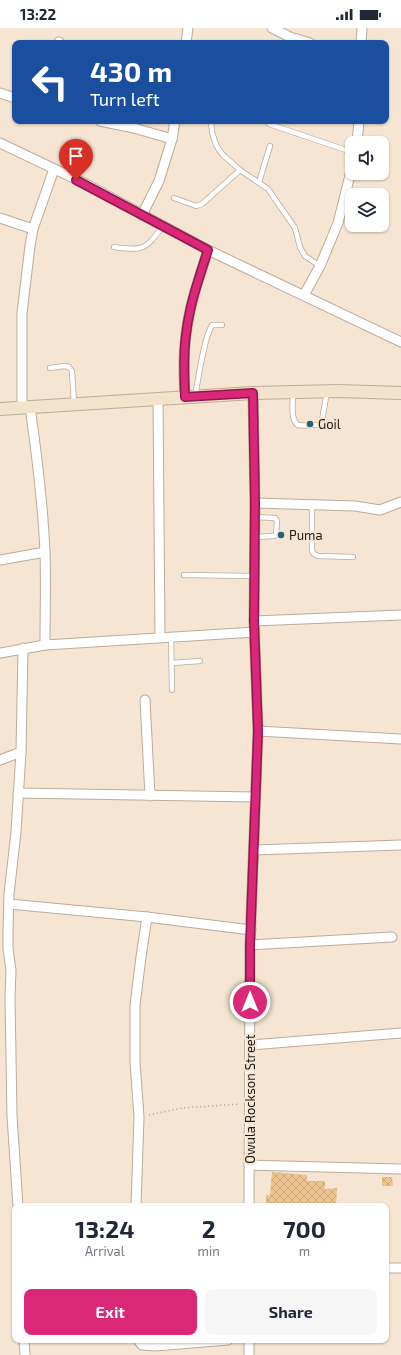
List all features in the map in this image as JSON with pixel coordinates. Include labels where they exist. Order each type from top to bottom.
[{"type":"main road","points":[[0,410],[158,398],[253,393],[327,391],[401,393]]},
{"type":"street","points":[[186,40],[188,28]]},
{"type":"street","points":[[272,28],[300,40]]},
{"type":"street","points":[[361,40],[362,28]]},
{"type":"street","points":[[0,93],[12,97]]},
{"type":"street","points":[[115,124],[172,139]]},
{"type":"street","points":[[142,215],[159,181],[172,139],[174,124]]},
{"type":"street","points":[[359,136],[360,124]]},
{"type":"street","points":[[0,143],[88,185],[208,250],[401,342]]},
{"type":"street","points":[[45,645],[45,552],[39,466],[26,407],[22,313],[33,229],[54,169]]},
{"type":"street","points":[[304,295],[320,266],[338,223],[349,180]]},
{"type":"street","points":[[0,218],[33,229]]},
{"type":"street","points":[[190,396],[184,360],[186,335],[195,289],[208,250]]},
{"type":"street","name":"Owula Rockson Street","points":[[249,1203],[250,945],[258,731],[254,632],[255,503],[253,393]]},
{"type":"street","points":[[158,398],[160,637]]},
{"type":"street","points":[[255,503],[355,506],[380,510],[401,502]]},
{"type":"street","points":[[0,560],[45,552]]},
{"type":"street","points":[[254,621],[401,615]]},
{"type":"street","points":[[0,653],[45,645],[254,632]]},
{"type":"street","points":[[18,1203],[12,1116],[11,970],[8,949],[8,930],[21,752],[23,648]]},
{"type":"street","points":[[145,700],[150,796]]},
{"type":"street","points":[[258,731],[401,739]]},
{"type":"street","points":[[0,760],[21,752]]},
{"type":"street","points":[[18,794],[255,797]]},
{"type":"street","points":[[254,850],[401,845]]},
{"type":"street","points":[[9,904],[147,917],[251,930]]},
{"type":"street","points":[[136,1203],[139,1117],[135,1062],[135,1005],[147,917]]},
{"type":"street","points":[[250,945],[392,937]]},
{"type":"street","points":[[0,998],[10,997]]},
{"type":"street","points":[[250,1045],[401,1032]]},
{"type":"street","points":[[249,1165],[401,1169]]},
{"type":"street","points":[[389,1268],[401,1268]]},
{"type":"street","points":[[24,1343],[25,1355]]},
{"type":"street","points":[[140,1343],[142,1345],[155,1346],[192,1343]]},
{"type":"street","points":[[249,1343],[249,1355]]},
{"type":"lane","points":[[211,124],[216,145],[222,154],[240,170],[268,189],[295,228],[300,247],[305,256],[320,266]]},
{"type":"lane","points":[[269,124],[345,150]]},
{"type":"lane","points":[[259,182],[270,146]]},
{"type":"lane","points":[[174,198],[196,206],[202,204],[240,170]]},
{"type":"lane","points":[[114,247],[129,249],[140,248],[150,244],[164,226]]},
{"type":"lane","points":[[190,396],[210,328],[214,324],[222,325]]},
{"type":"lane","points":[[50,368],[64,366],[69,367],[72,371],[74,404]]},
{"type":"lane","points":[[292,392],[294,419],[300,426],[320,424],[327,391]]},
{"type":"lane","points":[[312,505],[312,551],[314,554],[318,556],[353,557]]},
{"type":"lane","points":[[255,517],[275,518],[277,521],[276,535],[255,537]]},
{"type":"lane","points":[[184,574],[255,576]]},
{"type":"lane","points":[[171,636],[172,690]]},
{"type":"lane","points":[[172,663],[200,661]]},
{"type":"path","points":[[139,1117],[182,1108],[250,1104]]},
{"type":"building","points":[[272,1172],[307,1175],[307,1181],[325,1181],[325,1189],[337,1188],[336,1203],[266,1203],[266,1195],[270,1195]]},
{"type":"building","points":[[382,1177],[392,1177],[393,1186],[382,1186]]},
{"type":"place","name":"Goil","points":[[310,424]]},
{"type":"place","name":"Puma","points":[[281,535]]},
{"type":"route","points":[[76,180],[88,185],[208,250],[190,309],[184,360],[185,397],[253,393],[255,503],[254,621],[258,731],[250,945],[250,1002]]}]
